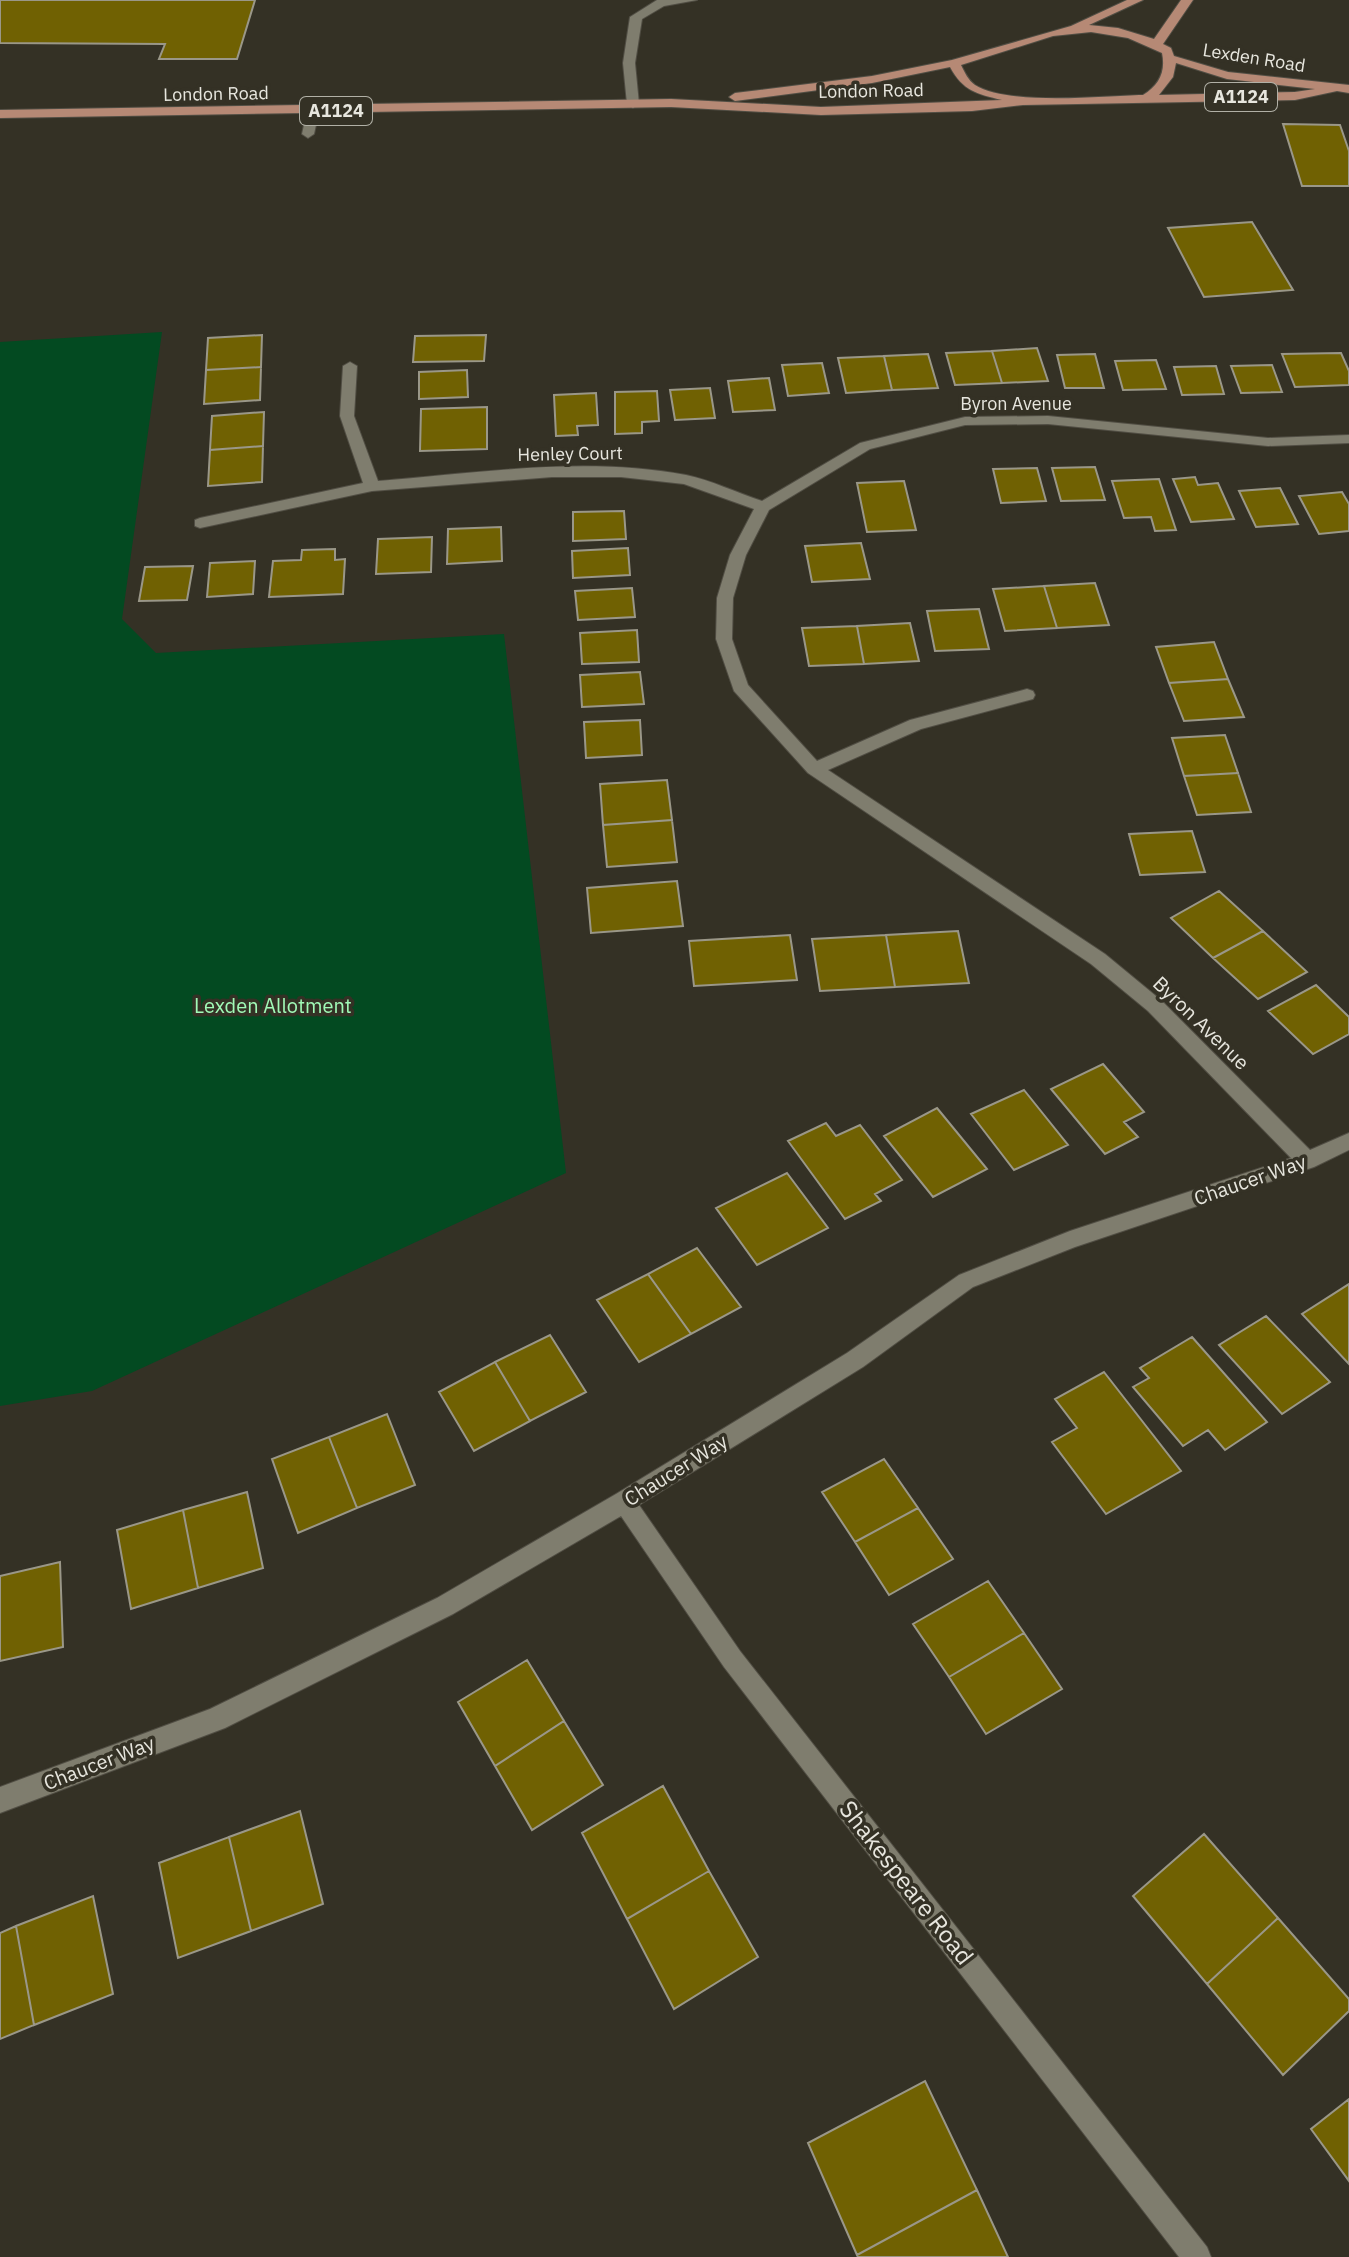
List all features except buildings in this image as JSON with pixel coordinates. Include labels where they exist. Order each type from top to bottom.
[{"type":"main road","points":[[1066,30],[1137,0]]},
{"type":"main road","points":[[1157,44],[1187,0]]},
{"type":"main road","points":[[1066,30],[1110,31],[1157,44],[1170,58],[1165,83],[1148,97]]},
{"type":"main road","name":"London Road","points":[[0,114],[671,103],[813,88],[954,63],[1066,30]]},
{"type":"main road","name":"Lexden Road","points":[[1170,58],[1214,73],[1349,89]]},
{"type":"main road","points":[[954,63],[964,82],[975,90],[1023,101]]},
{"type":"main road","name":"Lexden Road","points":[[1023,101],[1295,96],[1333,89]]},
{"type":"main road","name":"London Road","points":[[671,103],[821,111],[972,107],[1023,101]]},
{"type":"street","points":[[633,104],[629,63],[636,17],[663,2],[691,0]]},
{"type":"street","points":[[308,134],[313,111]]},
{"type":"street","points":[[350,366],[347,416],[372,486]]},
{"type":"street","name":"Byron Avenue","points":[[1307,1161],[1155,1006],[1098,959],[814,769],[740,687],[724,639],[725,598],[738,555],[763,507],[865,446],[965,421],[1048,420],[1268,442],[1349,439]]},
{"type":"street","name":"Henley Court","points":[[200,523],[372,486],[552,472],[621,472],[686,480],[763,507]]},
{"type":"street","points":[[814,769],[916,724],[1027,695]]},
{"type":"street","name":"Chaucer Way","points":[[0,1800],[216,1719],[445,1606],[624,1502],[855,1360],[966,1281],[1070,1240],[1307,1161],[1349,1141]]},
{"type":"street","name":"Shakespeare Road","points":[[624,1502],[732,1659],[1197,2257]]},
{"type":"green space","name":"Lexden Allotment","points":[[162,332],[122,619],[156,653],[504,634],[566,1173],[92,1391],[0,1406],[0,342]]}]
